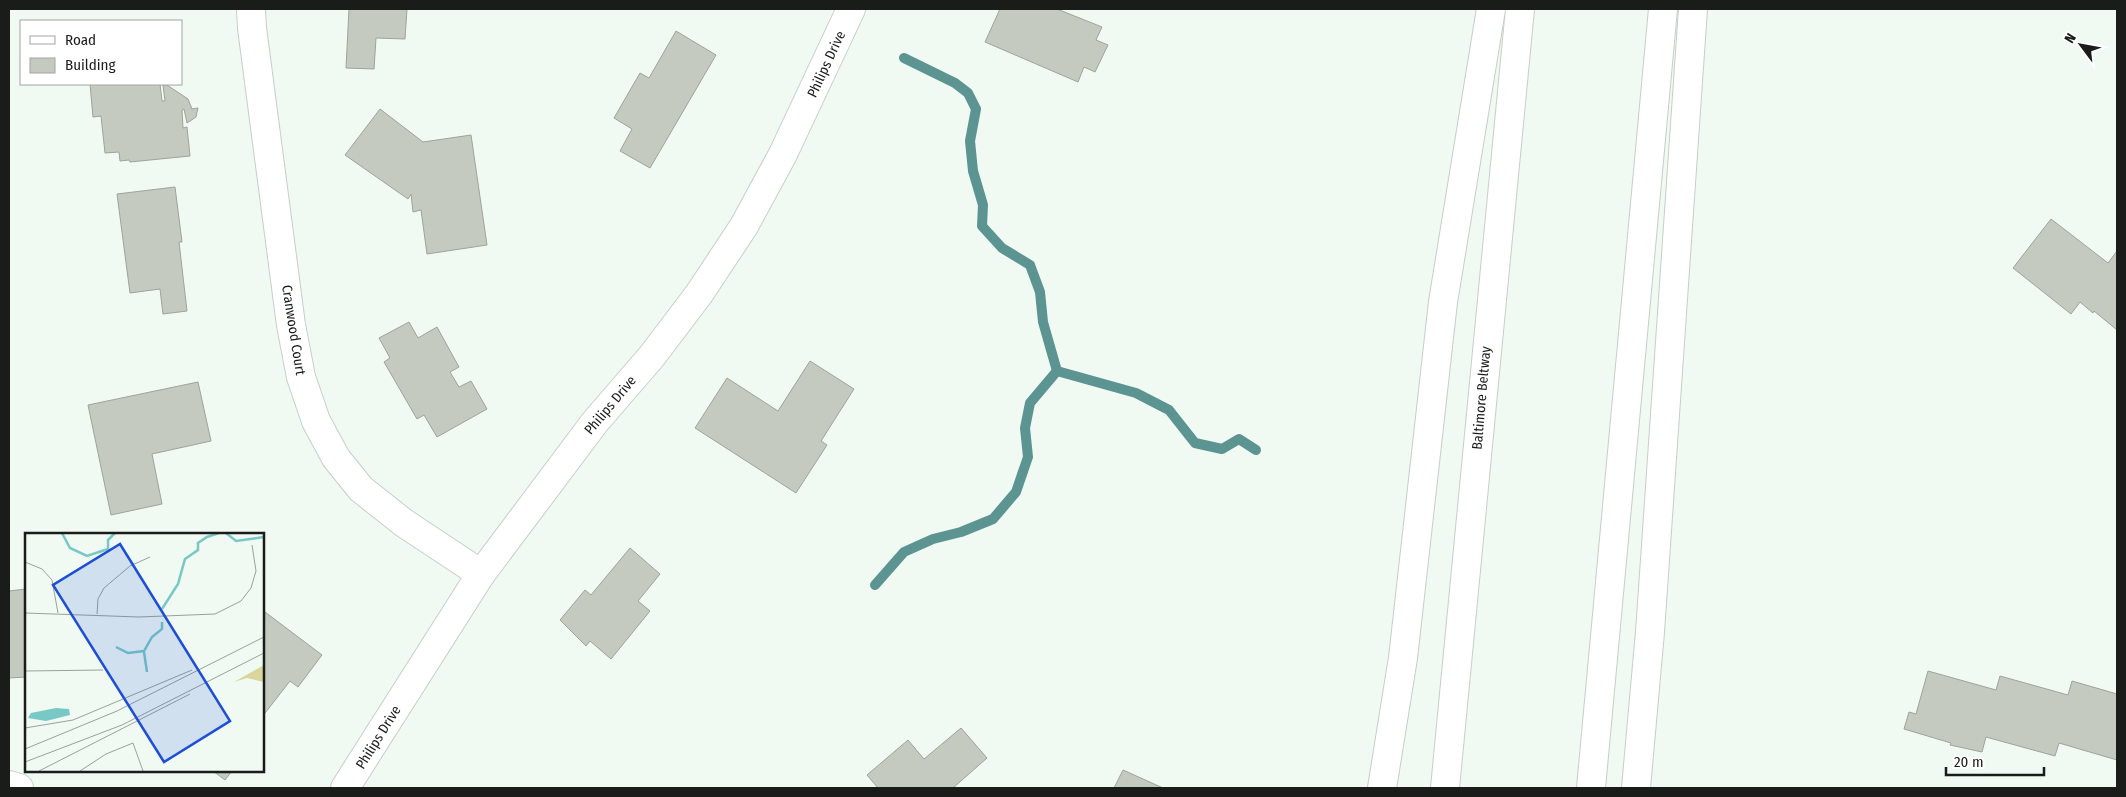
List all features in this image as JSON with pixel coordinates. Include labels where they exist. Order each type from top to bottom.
[{"type":"main road","name":"Cranwood Court","points":[[251,9],[292,325],[301,376],[316,421],[336,458],[361,489],[404,524],[481,574]]},
{"type":"main road","name":"Philips Drive","points":[[345,788],[481,574],[595,422],[652,356],[700,294],[744,226],[783,154],[851,9]]},
{"type":"main road","points":[[1382,788],[1403,658],[1443,302],[1491,9]]},
{"type":"main road","name":"Baltimore Beltway","points":[[1445,788],[1520,9]]},
{"type":"main road","points":[[1591,788],[1663,9]]},
{"type":"main road","points":[[1636,788],[1651,622],[1693,9]]},
{"type":"main road","points":[[9,785],[19,788]]},
{"type":"building","points":[[349,9],[407,9],[405,39],[376,38],[374,69],[346,68]]},
{"type":"building","points":[[1000,9],[1057,9],[1102,27],[1096,40],[1108,45],[1095,72],[1084,67],[1078,82],[985,42]]},
{"type":"building","points":[[676,31],[716,55],[650,168],[620,151],[632,129],[614,118],[640,73],[649,78]]},
{"type":"building","points":[[90,85],[160,85],[162,101],[165,101],[163,85],[167,85],[188,99],[192,109],[198,108],[196,117],[187,123],[184,109],[182,110],[183,128],[187,127],[190,156],[130,162],[129,160],[120,161],[119,152],[105,153],[101,116],[93,117]]},
{"type":"building","points":[[380,109],[423,142],[471,135],[487,245],[427,254],[421,210],[413,212],[411,194],[408,199],[345,155]]},
{"type":"building","points":[[175,187],[182,242],[179,242],[187,311],[163,314],[160,289],[130,293],[117,194]]},
{"type":"building","points":[[2051,219],[2108,263],[2117,251],[2117,330],[2080,302],[2071,314],[2013,268]]},
{"type":"building","points":[[409,322],[418,338],[437,327],[459,367],[450,372],[459,387],[471,381],[487,409],[437,437],[424,415],[417,419],[384,362],[390,358],[379,338]]},
{"type":"building","points":[[810,361],[854,389],[821,441],[827,445],[796,493],[695,428],[727,378],[778,411]]},
{"type":"building","points":[[198,382],[211,441],[152,454],[162,504],[111,515],[88,405]]},
{"type":"building","points":[[630,548],[660,574],[638,601],[650,611],[611,659],[590,641],[586,646],[560,620],[585,590],[591,595]]},
{"type":"building","points":[[25,589],[25,677],[9,678],[9,591]]},
{"type":"building","points":[[265,612],[322,655],[298,687],[290,681],[264,714]]},
{"type":"building","points":[[1928,671],[1996,690],[2000,676],[2068,695],[2072,681],[2117,694],[2117,760],[2059,743],[2055,756],[1986,737],[1982,752],[1950,745],[1951,743],[1904,729],[1909,712],[1916,714]]},
{"type":"building","points":[[961,728],[987,758],[953,788],[878,788],[867,775],[908,740],[924,759]]},
{"type":"building","points":[[1123,770],[1163,788],[1114,788]]},
{"type":"building","points":[[214,772],[231,772],[225,780]]},
{"type":"waterway","points":[[904,58],[955,83],[968,93],[976,109],[970,141],[973,171],[983,205],[982,226],[1002,248],[1030,265],[1040,292],[1043,322],[1057,371]]},
{"type":"waterway","points":[[1057,371],[1136,393],[1169,410],[1195,443],[1222,449],[1239,439],[1256,450]]},
{"type":"waterway","points":[[875,585],[904,552],[933,539],[961,532],[993,519],[1016,492],[1028,457],[1025,428],[1030,403],[1057,371]]}]
